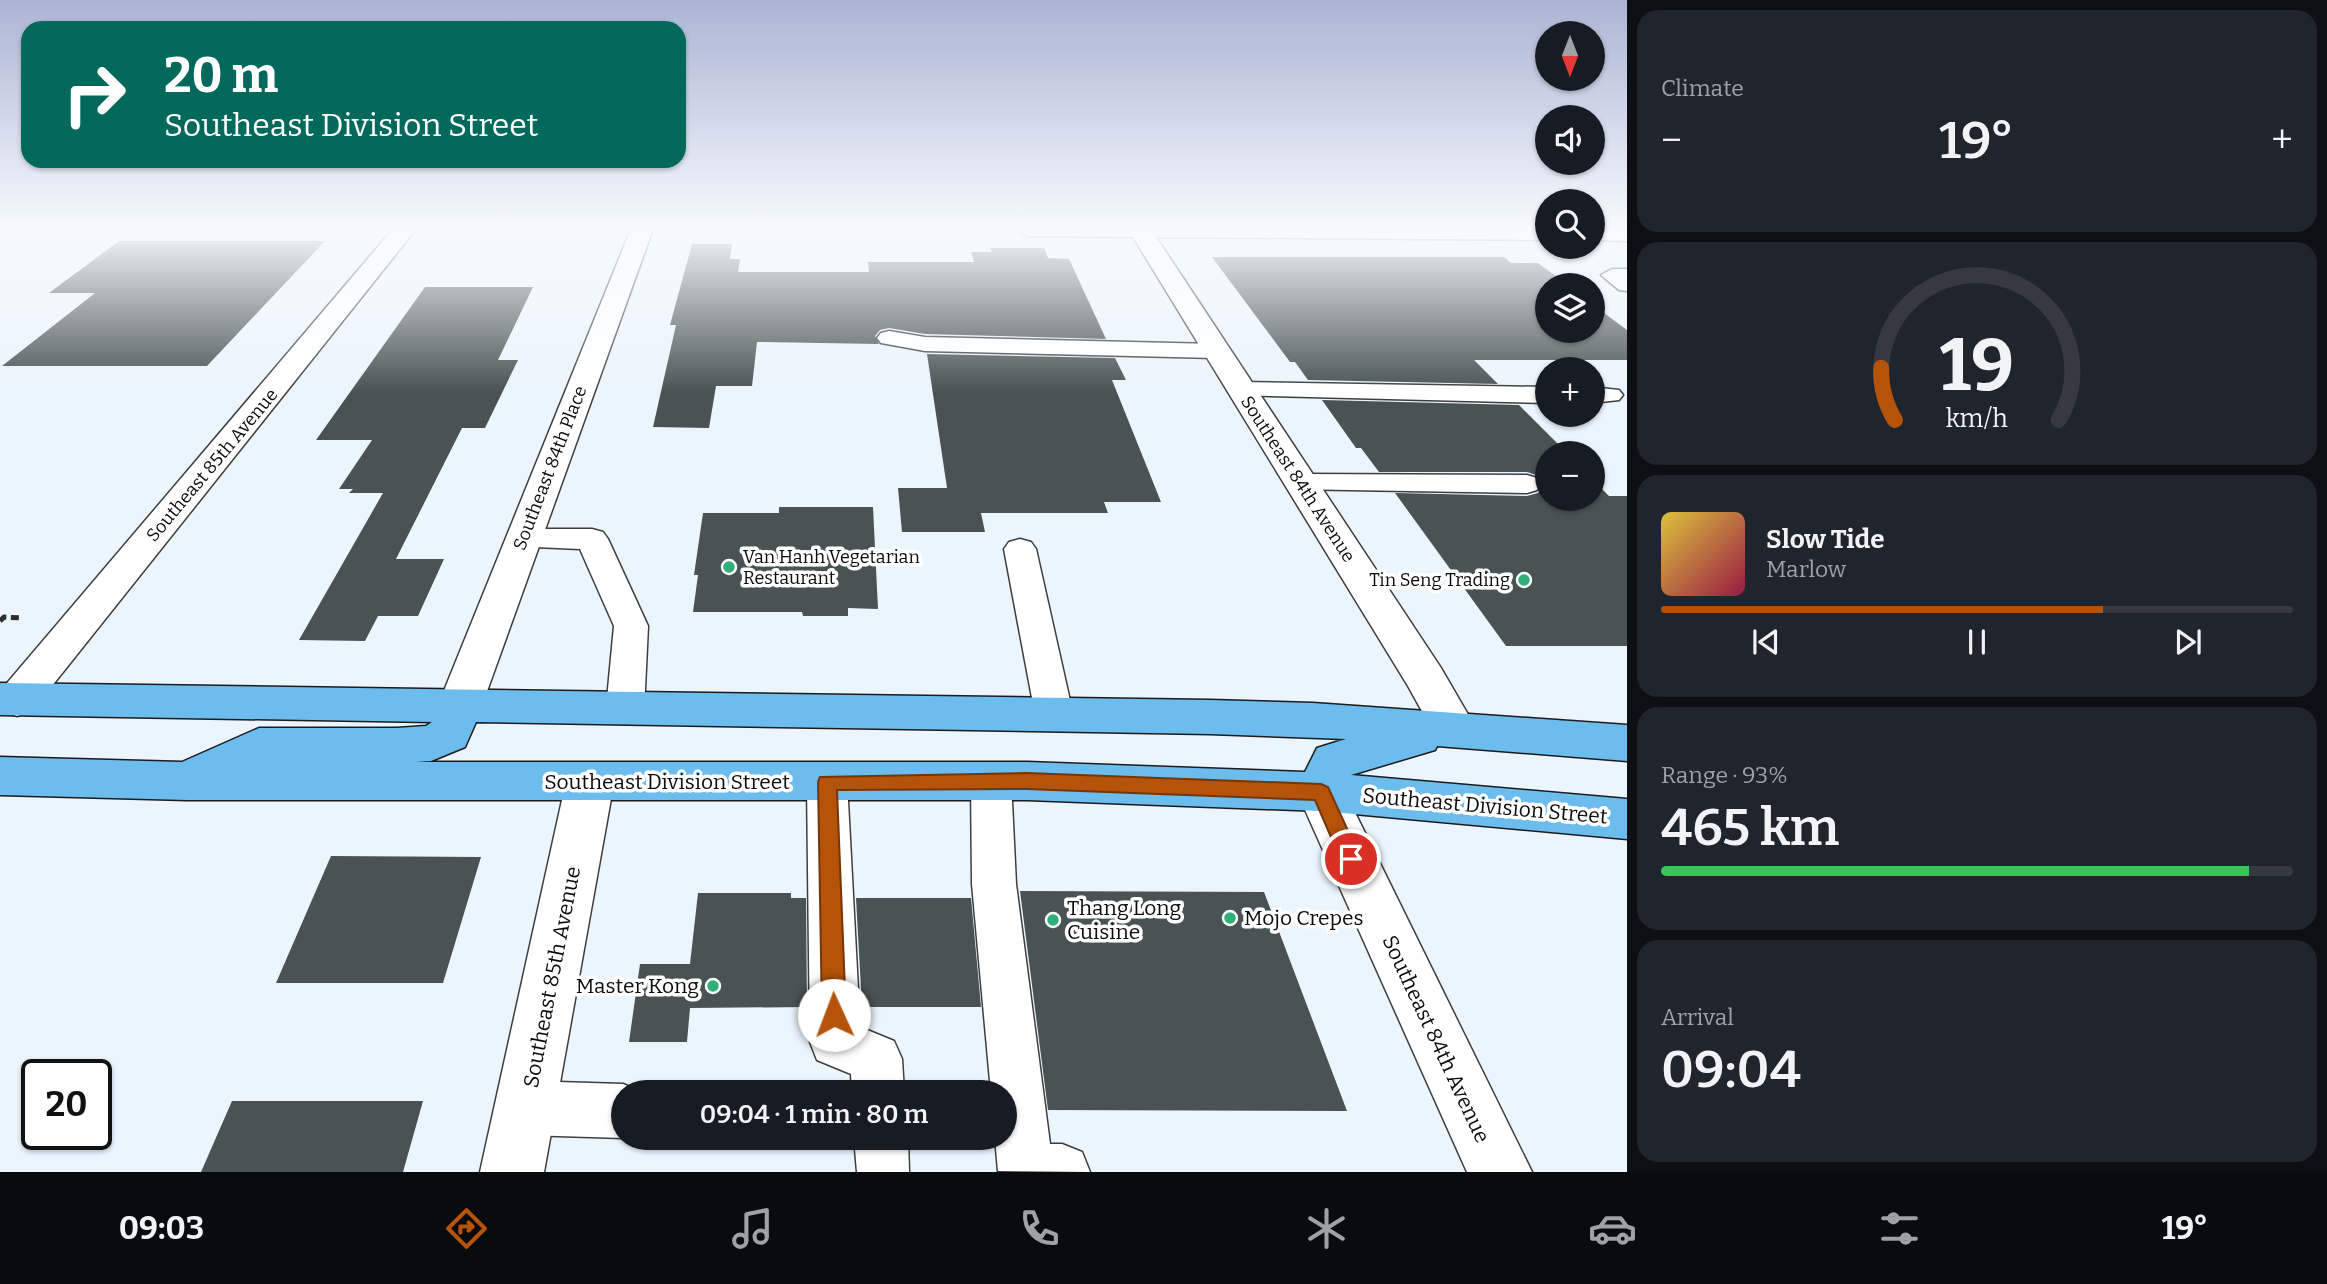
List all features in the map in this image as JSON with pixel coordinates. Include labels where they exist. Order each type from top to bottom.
[{"type":"main road","points":[[9,699],[1313,720],[1627,743]]},
{"type":"main road","points":[[187,781],[260,746],[397,746],[431,743],[449,735],[459,708]]},
{"type":"main road","points":[[1321,792],[1332,761],[1455,730]]},
{"type":"main road","name":"Southeast Division Street","points":[[0,776],[187,781],[991,781],[1321,792],[1627,819]]},
{"type":"street","name":"Southeast 85th Avenue","points":[[9,699],[359,284]]},
{"type":"street","name":"Southeast 84th Place","points":[[459,708],[621,284]]},
{"type":"street","name":"Southeast 84th Avenue","points":[[1174,284],[1426,679],[1455,730]]},
{"type":"street","name":"Southeast 85th Avenue","points":[[512,1172],[590,782]]},
{"type":"street","name":"Southeast 84th Avenue","points":[[1321,792],[1500,1172]]},
{"type":"lane","points":[[889,338],[925,344],[1215,351]]},
{"type":"lane","points":[[1241,390],[1535,394]]},
{"type":"lane","points":[[1300,483],[1527,484]]},
{"type":"lane","points":[[523,539],[592,539],[631,626],[625,710]]},
{"type":"lane","points":[[1020,549],[1054,714]]},
{"type":"lane","points":[[991,781],[994,884],[1026,1171],[1062,1172]]},
{"type":"lane","points":[[827,782],[835,1042],[876,1059],[877,1080]]},
{"type":"lane","points":[[525,1108],[611,1111]]},
{"type":"building","points":[[62,284],[285,284],[207,366],[2,366],[95,293],[49,293]]},
{"type":"building","points":[[681,284],[1080,284],[1106,339],[925,334],[889,328],[880,330],[875,336],[879,344],[757,342],[752,386],[716,386],[709,428],[653,427],[676,325],[670,325]]},
{"type":"building","points":[[1232,284],[1535,284],[1535,343],[1605,343],[1605,314],[1627,330],[1627,360],[1605,360],[1605,357],[1535,357],[1535,360],[1474,360],[1498,384],[1308,380],[1295,362],[1290,362]]},
{"type":"building","points":[[425,287],[533,287],[498,360],[518,360],[485,428],[462,428],[396,559],[444,559],[418,616],[378,616],[365,641],[299,640],[383,493],[349,493],[353,489],[339,489],[372,440],[316,440]]},
{"type":"building","points":[[927,354],[1115,358],[1126,380],[1112,380],[1161,502],[1104,502],[1108,513],[981,513],[985,532],[902,532],[898,488],[947,488]]},
{"type":"building","points":[[1322,400],[1519,405],[1535,421],[1535,427],[1541,427],[1555,441],[1535,441],[1535,475],[1527,472],[1379,472],[1361,448],[1356,448]]},
{"type":"building","points":[[1605,492],[1609,496],[1627,496],[1627,646],[1506,646],[1395,493],[1527,496],[1535,494],[1535,511],[1605,511]]},
{"type":"building","points":[[779,507],[873,507],[878,609],[848,608],[848,616],[803,616],[802,612],[693,612],[698,575],[694,575],[703,513],[779,513]]},
{"type":"building","points":[[331,856],[481,857],[443,983],[276,983]]},
{"type":"building","points":[[1020,891],[1264,892],[1347,1111],[1048,1110]]},
{"type":"building","name":"Master Kong","points":[[698,893],[791,893],[791,898],[806,898],[807,1007],[690,1008],[687,1042],[629,1042],[640,964],[690,964]]},
{"type":"building","points":[[856,898],[971,898],[981,1007],[862,1007]]},
{"type":"building","points":[[232,1101],[423,1101],[403,1172],[201,1172]]},
{"type":"place","name":"Van Hanh Vegetarian Restaurant","points":[[729,567]]},
{"type":"place","name":"Tin Seng Trading","points":[[1524,580]]},
{"type":"place","name":"Mojo Crepes","points":[[1230,918]]},
{"type":"place","name":"Thang Long Cuisine","points":[[1053,920]]},
{"type":"place","name":"Master Kong","points":[[713,986]]},
{"type":"route","points":[[834,1015],[827,782],[1027,781],[1321,792],[1351,859]]}]
